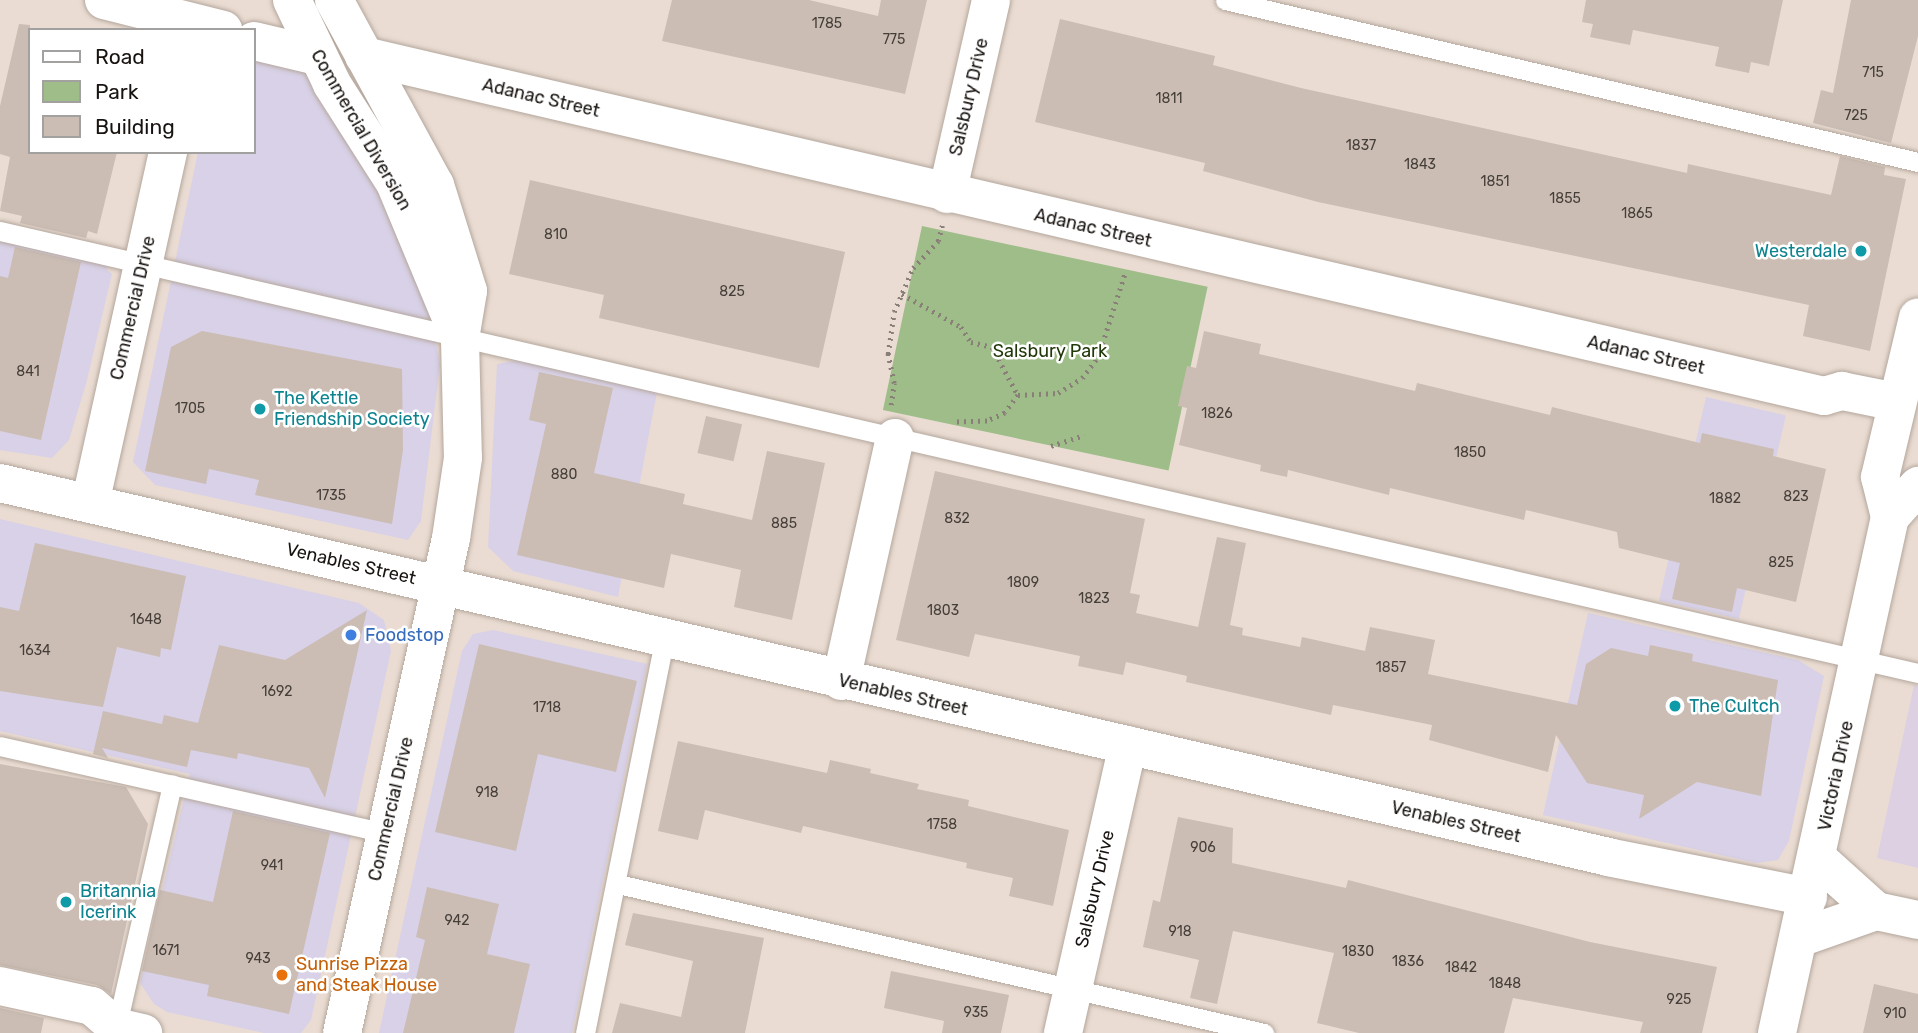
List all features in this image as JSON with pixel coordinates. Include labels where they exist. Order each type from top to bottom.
[{"type":"street","points":[[104,0],[205,27]]},
{"type":"street","name":"Commercial Diversion","points":[[292,0],[317,56],[395,183],[460,339]]},
{"type":"street","name":"Commercial Diversion","points":[[334,0],[435,185],[460,253],[468,291],[460,339],[463,458],[442,586]]},
{"type":"street","name":"Salsbury Drive","points":[[947,194],[991,0]]},
{"type":"street","points":[[256,41],[317,56]]},
{"type":"street","name":"Adanac Street","points":[[364,56],[947,194],[1824,396],[1842,391],[1894,411]]},
{"type":"street","name":"Commercial Drive","points":[[90,504],[168,154]]},
{"type":"street","name":"Victoria Drive","points":[[1777,1033],[1818,859],[1890,517],[1880,477],[1918,317]]},
{"type":"street","points":[[841,681],[892,424]]},
{"type":"street","name":"Venables Street","points":[[0,483],[665,637],[841,681],[1608,857],[1808,897]]},
{"type":"street","points":[[1890,517],[1918,486]]},
{"type":"street","name":"Commercial Drive","points":[[342,1033],[442,586]]},
{"type":"street","name":"Salsbury Drive","points":[[1063,1033],[1128,745]]},
{"type":"street","points":[[1818,859],[1876,911],[1918,920]]},
{"type":"street","points":[[1799,938],[1876,911]]},
{"type":"street","points":[[0,986],[92,1006],[125,1031]]},
{"type":"lane","points":[[1225,0],[1918,162]]},
{"type":"lane","points":[[0,231],[460,339],[892,424],[1860,662],[1918,673]]},
{"type":"lane","points":[[585,1033],[618,884],[665,637]]},
{"type":"lane","points":[[0,746],[385,833]]},
{"type":"lane","points":[[125,1031],[172,785]]},
{"type":"lane","points":[[618,884],[1072,992],[1264,1033]]},
{"type":"path","points":[[892,424],[894,383],[888,354],[902,294],[941,232]]},
{"type":"path","points":[[1017,395],[1058,393],[1082,379],[1098,357],[1125,273]]},
{"type":"path","points":[[902,294],[961,327],[971,342],[992,347],[1017,395]]},
{"type":"path","points":[[949,423],[988,421],[1005,413],[1017,395]]},
{"type":"shaded area","points":[[256,50],[301,62],[382,188],[427,297],[440,364],[421,521],[408,540],[155,485],[133,462],[198,154],[256,154]]},
{"type":"shaded area","points":[[0,231],[109,256],[107,270],[112,274],[86,384],[69,440],[52,458],[0,450]]},
{"type":"shaded area","points":[[517,360],[657,392],[618,597],[513,571],[488,547],[497,364]]},
{"type":"shaded area","points":[[1706,397],[1786,415],[1739,619],[1659,601]]},
{"type":"shaded area","points":[[0,519],[359,603],[384,620],[391,651],[311,1020],[301,1033],[264,1033],[167,1012],[154,1004],[140,983],[190,774],[0,731]]},
{"type":"shaded area","points":[[1588,613],[1798,660],[1824,676],[1789,841],[1778,860],[1756,863],[1543,815]]},
{"type":"shaded area","points":[[493,630],[647,664],[572,1033],[379,1033],[462,651],[473,634]]},
{"type":"shaded area","points":[[1914,685],[1918,686],[1918,868],[1877,858]]},
{"type":"green space","name":"Salsbury Park","points":[[922,226],[1208,287],[1169,471],[883,410]]},
{"type":"building","points":[[672,0],[809,0],[878,16],[881,0],[927,0],[905,94],[662,41]]},
{"type":"building","points":[[1586,0],[1783,0],[1769,66],[1751,62],[1749,73],[1715,66],[1719,47],[1633,30],[1630,45],[1590,37],[1593,24],[1582,22]]},
{"type":"building","points":[[1851,0],[1918,0],[1918,36],[1891,143],[1813,123],[1821,90],[1833,93]]},
{"type":"building","points":[[1060,19],[1215,56],[1213,65],[1301,88],[1687,173],[1688,164],[1831,195],[1840,156],[1885,167],[1884,175],[1906,179],[1870,351],[1803,336],[1809,305],[1318,202],[1203,171],[1205,163],[1035,122]]},
{"type":"building","points":[[19,24],[30,25],[28,154],[117,154],[97,234],[88,231],[86,238],[20,223],[22,216],[0,211],[10,157],[0,154],[0,106]]},
{"type":"building","points":[[530,180],[845,252],[819,368],[599,318],[604,295],[509,274]]},
{"type":"building","points":[[15,247],[81,262],[41,440],[0,431],[0,276],[8,278]]},
{"type":"building","points":[[202,331],[402,369],[403,450],[392,524],[255,495],[259,480],[209,469],[206,484],[145,471],[171,347]]},
{"type":"building","points":[[1204,331],[1261,344],[1259,354],[1415,391],[1417,383],[1550,415],[1552,407],[1700,443],[1702,433],[1774,449],[1773,456],[1826,469],[1796,602],[1737,588],[1732,612],[1672,599],[1680,563],[1619,548],[1617,532],[1526,510],[1524,520],[1390,488],[1389,495],[1288,470],[1287,477],[1260,471],[1261,465],[1179,445],[1187,408],[1178,406],[1187,366],[1196,368]]},
{"type":"building","points":[[539,372],[613,388],[594,473],[685,494],[683,504],[752,520],[767,451],[825,463],[792,620],[734,607],[741,570],[671,554],[664,588],[517,555],[546,424],[529,420]]},
{"type":"building","points":[[706,416],[742,424],[734,461],[697,453]]},
{"type":"building","points":[[935,471],[1145,519],[1130,593],[1140,595],[1136,613],[1198,627],[1217,537],[1246,543],[1230,625],[1243,628],[1242,635],[1300,647],[1302,637],[1365,651],[1370,627],[1435,640],[1428,674],[1577,705],[1586,664],[1611,648],[1648,656],[1650,645],[1693,654],[1692,661],[1778,680],[1761,796],[1697,782],[1639,819],[1644,795],[1587,783],[1556,735],[1548,772],[1429,740],[1432,725],[1333,705],[1331,715],[1186,682],[1187,676],[1126,662],[1123,675],[1078,666],[1080,656],[975,634],[969,657],[896,640]]},
{"type":"building","points":[[35,543],[186,576],[171,650],[161,648],[160,657],[117,647],[103,707],[0,691],[0,607],[19,611]]},
{"type":"building","points":[[367,610],[325,798],[309,768],[238,753],[237,759],[191,750],[187,767],[102,748],[108,758],[93,754],[103,711],[162,724],[164,715],[198,723],[219,645],[285,660]]},
{"type":"building","points":[[479,644],[637,681],[616,772],[538,754],[516,851],[435,832]]},
{"type":"building","points":[[678,741],[827,773],[830,760],[871,769],[870,773],[919,784],[917,789],[969,800],[968,806],[1069,830],[1053,906],[1009,896],[1013,878],[966,868],[967,863],[803,826],[801,833],[705,810],[698,840],[658,831]]},
{"type":"building","name":"Britannia Icerink","points":[[0,764],[126,787],[148,824],[111,994],[97,985],[0,965]]},
{"type":"building","points":[[233,811],[330,833],[289,1014],[207,996],[209,985],[142,971],[160,890],[213,902]]},
{"type":"building","points":[[1178,817],[1233,828],[1232,863],[1346,888],[1348,880],[1590,942],[1717,967],[1702,1033],[1640,1033],[1643,1022],[1513,998],[1504,1033],[1359,1033],[1317,1023],[1334,953],[1233,931],[1217,1004],[1190,998],[1199,960],[1143,947],[1153,900],[1160,902]]},
{"type":"building","points":[[427,887],[499,904],[487,954],[530,964],[514,1033],[403,1033],[425,940],[416,937]]},
{"type":"building","points":[[633,913],[764,938],[745,1033],[612,1033],[620,1003],[681,1017],[693,961],[625,945]]},
{"type":"building","points":[[891,971],[1009,995],[1001,1033],[942,1033],[944,1021],[884,1008]]},
{"type":"building","points":[[1874,984],[1918,994],[1918,1033],[1863,1033]]},
{"type":"building","points":[[0,1008],[44,1018],[41,1033],[0,1033]]},
{"type":"place","name":"Westerdale","points":[[1861,251]]},
{"type":"place","name":"The Kettle Friendship Society","points":[[260,409]]},
{"type":"place","name":"Foodstop","points":[[351,635]]},
{"type":"place","name":"The Cultch","points":[[1675,706]]},
{"type":"place","name":"Britannia Icerink","points":[[66,902]]},
{"type":"place","name":"Sunrise Pizza and Steak House","points":[[282,975]]}]
